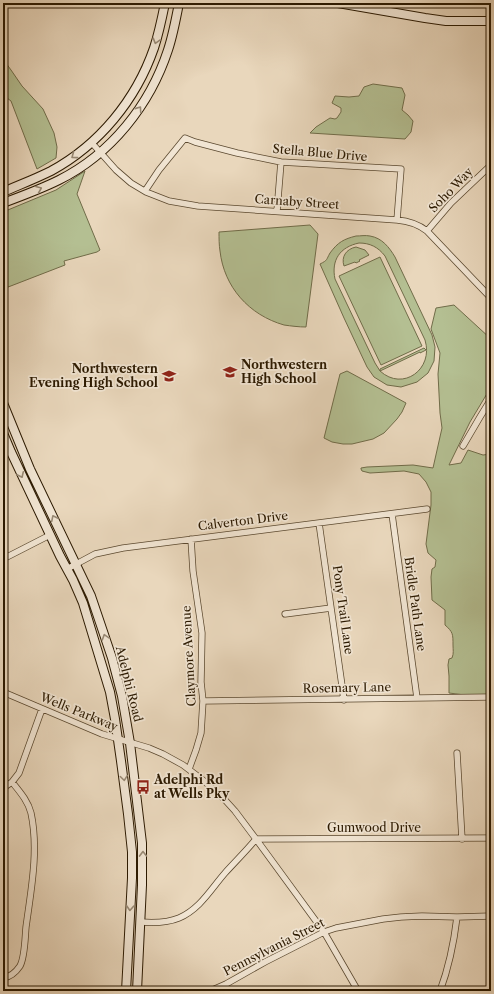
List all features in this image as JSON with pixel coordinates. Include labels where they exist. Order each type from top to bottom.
[{"type":"main road","points":[[3,192],[51,171],[91,142],[110,125],[126,104],[140,81],[155,46],[164,3]]},
{"type":"main road","points":[[3,203],[60,180],[100,153],[112,142],[132,119],[152,88],[167,52],[180,3]]},
{"type":"main road","points":[[338,3],[425,18],[460,21],[491,21]]},
{"type":"main road","name":"Adelphi Road","points":[[3,403],[30,469],[96,608],[122,696],[130,743],[142,844],[142,885],[137,991]]},
{"type":"main road","name":"Adelphi Road","points":[[3,432],[78,593],[87,615],[110,692],[118,740],[132,852],[126,991]]},
{"type":"street","name":"Stella Blue Drive","points":[[145,191],[159,170],[185,138],[237,153],[281,162],[401,170],[398,220]]},
{"type":"street","name":"Carnaby Street","points":[[91,142],[116,170],[131,183],[145,191],[169,201],[198,206],[411,222],[427,231],[491,298]]},
{"type":"street","points":[[277,211],[281,162]]},
{"type":"street","name":"Soho Way","points":[[427,231],[451,203],[491,165]]},
{"type":"street","points":[[463,446],[491,399]]},
{"type":"street","name":"Calverton Drive","points":[[67,569],[90,556],[109,550],[426,509]]},
{"type":"street","name":"Bridle Path Lane","points":[[392,514],[417,698]]},
{"type":"street","name":"Pony Trail Lane","points":[[319,523],[344,700]]},
{"type":"street","points":[[3,559],[50,535]]},
{"type":"street","name":"Claymore Avenue","points":[[189,769],[201,733],[204,701],[202,682],[202,633],[190,539]]},
{"type":"street","points":[[285,614],[331,608]]},
{"type":"street","name":"Wells Parkway","points":[[3,692],[102,734],[149,748],[163,754],[189,769],[204,781],[235,811],[256,839],[324,932],[358,991]]},
{"type":"street","name":"Rosemary Lane","points":[[204,701],[491,697]]},
{"type":"street","points":[[3,788],[12,782],[19,773],[42,709]]},
{"type":"street","points":[[457,753],[462,839]]},
{"type":"street","points":[[3,978],[10,976],[16,971],[22,962],[33,860],[31,813],[25,799],[12,782]]},
{"type":"street","name":"Gumwood Drive","points":[[256,839],[491,838]]},
{"type":"street","points":[[140,922],[172,920],[191,911],[199,904],[256,839]]},
{"type":"street","name":"Pennsylvania Street","points":[[210,991],[324,932],[336,928],[383,919],[422,916],[491,916]]},
{"type":"street","points":[[440,991],[454,940],[458,917]]},
{"type":"green space","points":[[3,59],[22,86],[43,109],[54,133],[57,147],[56,158],[37,169],[11,101],[3,95]]},
{"type":"green space","points":[[373,84],[402,88],[405,95],[402,110],[413,121],[411,132],[405,139],[310,133],[330,118],[337,118],[341,112],[341,108],[332,103],[335,96],[359,96],[364,87]]},
{"type":"green space","points":[[85,171],[77,194],[100,250],[64,261],[65,265],[3,289],[3,212],[56,190]]},
{"type":"green space","points":[[310,225],[318,234],[306,327],[284,325],[271,320],[249,307],[233,288],[222,264],[219,232]]},
{"type":"green space","points":[[356,236],[374,237],[388,246],[395,257],[432,335],[435,347],[434,361],[428,373],[417,382],[401,387],[387,385],[374,377],[367,367],[320,264],[326,261],[336,246],[345,240]],"holes":[[[359,243],[374,246],[385,256],[425,340],[427,351],[421,368],[407,378],[398,379],[389,377],[380,371],[335,279],[334,272],[334,266],[338,255],[352,245]]]},
{"type":"green space","points":[[356,247],[365,250],[369,255],[356,263],[355,262],[344,266],[343,260],[345,254],[352,248]]},
{"type":"green space","points":[[380,257],[422,346],[381,365],[339,276]]},
{"type":"green space","points":[[454,305],[491,339],[491,387],[470,422],[449,465],[461,463],[468,450],[483,455],[491,454],[491,696],[473,696],[449,693],[448,665],[449,659],[452,658],[453,655],[453,638],[450,630],[445,625],[445,610],[432,600],[431,577],[432,569],[435,567],[436,560],[428,553],[426,544],[431,505],[431,492],[426,482],[419,474],[404,471],[370,473],[362,471],[361,469],[367,467],[413,465],[433,468],[442,428],[438,374],[440,353],[431,329],[436,308]]},
{"type":"green space","points":[[424,348],[426,350],[380,371],[380,369]]},
{"type":"green space","points":[[347,371],[406,403],[397,419],[384,433],[373,439],[352,444],[332,442],[324,438],[340,374]]},
{"type":"place","name":"Northwestern High School","points":[[230,372]]},
{"type":"place","name":"Northwestern Evening High School","points":[[169,376]]},
{"type":"place","name":"Adelphi Rd at Wells Pky","points":[[143,787]]}]
